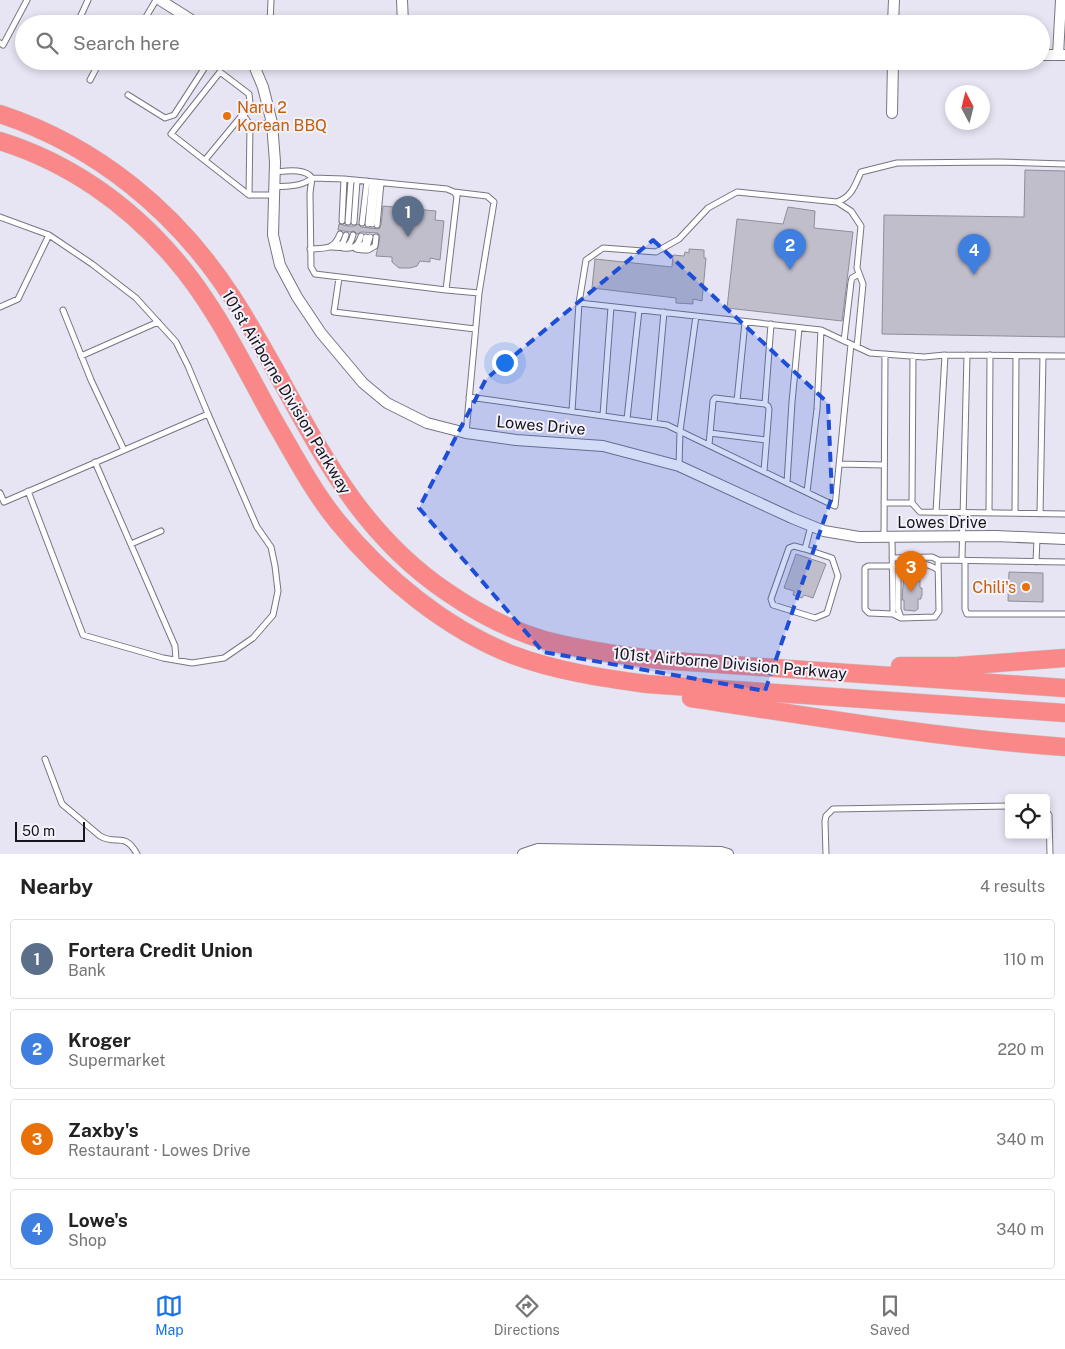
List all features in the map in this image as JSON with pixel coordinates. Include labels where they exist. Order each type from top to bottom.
[{"type":"highway","name":"101st Airborne Division Parkway","points":[[0,114],[45,132],[104,164],[130,182],[176,225],[210,266],[232,297],[326,462],[348,495],[375,529],[409,563],[447,592],[486,615],[514,629],[543,639],[619,655],[1065,688]]},
{"type":"highway","name":"101st Airborne Division Parkway","points":[[0,141],[38,155],[102,192],[127,211],[175,259],[222,327],[303,471],[338,521],[378,567],[407,592],[435,612],[490,644],[542,664],[602,678],[706,688],[1065,713]]},
{"type":"highway","points":[[704,662],[957,666],[1065,658]]},
{"type":"highway","points":[[602,678],[670,695],[916,732],[1065,747]]},
{"type":"street","points":[[160,0],[184,15]]},
{"type":"street","points":[[402,0],[403,15]]},
{"type":"street","points":[[893,15],[894,0]]},
{"type":"street","points":[[1061,0],[1062,55]]},
{"type":"street","name":"Lowes Drive","points":[[256,70],[263,87],[272,123],[275,172],[273,235],[280,265],[297,297],[321,334],[362,383],[386,403],[427,423],[466,433],[516,440],[603,446],[679,466],[824,531],[859,537],[962,536],[1065,539]]},
{"type":"street","points":[[892,113],[893,70]]},
{"type":"street","points":[[523,854],[538,849],[721,852],[728,854]]},
{"type":"lane","points":[[19,15],[27,0]]},
{"type":"lane","points":[[81,15],[88,0]]},
{"type":"lane","points":[[149,15],[156,0]]},
{"type":"lane","points":[[270,15],[271,0]]},
{"type":"lane","points":[[0,43],[4,45],[15,23]]},
{"type":"lane","points":[[90,80],[95,70]]},
{"type":"lane","points":[[128,95],[165,118],[174,115],[203,70]]},
{"type":"lane","points":[[205,160],[250,103],[249,94],[220,72],[171,134],[249,195],[300,185],[312,178],[344,179],[447,189],[454,192],[487,196],[494,202],[479,294],[466,433]]},
{"type":"lane","points":[[243,114],[250,125],[249,195]]},
{"type":"lane","points":[[250,125],[272,123]]},
{"type":"lane","points":[[837,202],[852,193],[861,172],[897,163],[999,162],[1065,164]]},
{"type":"lane","points":[[275,172],[304,172],[312,178],[310,193],[310,249],[311,267],[315,274],[479,294]]},
{"type":"lane","points":[[344,179],[345,221],[354,180]]},
{"type":"lane","points":[[354,180],[354,222]]},
{"type":"lane","points":[[374,182],[370,224],[374,182]]},
{"type":"lane","points":[[446,290],[457,196],[454,192]]},
{"type":"lane","points":[[572,411],[579,303],[586,260],[603,248],[656,252],[679,239],[708,208],[737,192],[837,202],[851,211],[862,226],[858,271],[863,284],[858,347]]},
{"type":"lane","points":[[0,217],[49,235],[92,264],[136,298],[176,342],[257,527],[272,547],[278,591],[273,615],[254,638],[224,658],[192,663],[155,656],[83,635],[28,491]]},
{"type":"lane","points":[[330,247],[336,244],[343,234]]},
{"type":"lane","points":[[0,307],[18,299],[49,235]]},
{"type":"lane","points":[[340,248],[351,243],[353,235]]},
{"type":"lane","points":[[310,249],[330,247],[363,250],[367,247],[368,237],[358,243],[353,249]]},
{"type":"lane","points":[[844,341],[850,282],[858,271]]},
{"type":"lane","points":[[339,278],[334,312],[475,329]]},
{"type":"lane","points":[[579,303],[821,330],[870,353],[924,357],[944,354],[1065,356]]},
{"type":"lane","points":[[602,415],[611,306]]},
{"type":"lane","points":[[63,310],[81,356],[124,450]]},
{"type":"lane","points":[[627,419],[639,310]]},
{"type":"lane","points":[[654,423],[664,312]]},
{"type":"lane","points":[[679,466],[680,431],[696,316]]},
{"type":"lane","points":[[81,356],[158,322]]},
{"type":"lane","points":[[737,401],[745,322]]},
{"type":"lane","points":[[765,404],[771,324]]},
{"type":"lane","points":[[787,483],[798,328]]},
{"type":"lane","points":[[807,492],[817,410],[821,330]]},
{"type":"lane","points":[[469,397],[667,425],[835,506],[851,344]]},
{"type":"lane","points":[[885,354],[884,503],[893,566],[894,614]]},
{"type":"lane","points":[[936,512],[944,354]]},
{"type":"lane","points":[[967,355],[962,536],[965,610],[967,614],[1065,614]]},
{"type":"lane","points":[[989,513],[990,355]]},
{"type":"lane","points":[[913,356],[912,503],[920,512],[1065,514]]},
{"type":"lane","points":[[1015,514],[1016,356]]},
{"type":"lane","points":[[1040,514],[1043,356]]},
{"type":"lane","points":[[709,445],[713,401],[715,398],[765,404],[769,409],[764,471]]},
{"type":"lane","points":[[0,493],[4,502],[208,414]]},
{"type":"lane","points":[[710,432],[766,440]]},
{"type":"lane","points":[[95,462],[175,646],[176,660]]},
{"type":"lane","points":[[839,464],[884,465]]},
{"type":"lane","points":[[884,503],[912,503]]},
{"type":"lane","points":[[804,549],[810,526]]},
{"type":"lane","points":[[131,544],[161,531]]},
{"type":"lane","points":[[1036,562],[1037,538]]},
{"type":"lane","points":[[794,546],[804,549],[832,558],[838,576],[827,613],[815,618],[773,605],[771,599],[789,548],[794,546]]},
{"type":"lane","points":[[892,558],[932,557],[938,560],[1065,562]]},
{"type":"lane","points":[[893,566],[868,566],[865,568],[865,609],[869,614],[894,614],[901,618],[935,618],[938,611],[938,560]]},
{"type":"lane","points":[[901,618],[898,609],[898,571],[900,567],[917,564],[929,565],[938,570]]},
{"type":"lane","points":[[45,758],[62,804],[100,836],[107,840],[129,842],[137,854]]},
{"type":"lane","points":[[826,854],[825,821],[826,816],[833,809],[1005,806]]},
{"type":"lane","points":[[1050,839],[1050,854]]},
{"type":"highlighted area","points":[[653,240],[828,403],[832,497],[765,691],[543,652],[419,508],[486,379]]},
{"type":"building","points":[[1025,170],[1065,171],[1065,337],[882,334],[884,215],[1024,217]]},
{"type":"building","points":[[383,206],[436,211],[435,220],[444,221],[440,260],[430,258],[430,262],[420,261],[417,266],[399,268],[392,262],[392,257],[376,256],[380,237],[378,233],[361,232],[357,234],[354,231],[338,230],[339,224],[355,226],[358,224],[361,227],[379,229]]},
{"type":"building","points":[[788,207],[815,211],[814,228],[853,232],[842,321],[727,308],[737,219],[783,224]]},
{"type":"building","points":[[689,249],[704,250],[704,258],[706,258],[702,301],[693,299],[693,304],[676,303],[676,298],[592,288],[595,259],[672,267],[673,255],[684,256],[685,252],[689,253]]},
{"type":"building","points":[[796,554],[826,564],[813,598],[804,595],[802,598],[793,595],[794,591],[784,588]]},
{"type":"building","name":"Chili's","points":[[1009,572],[1043,573],[1043,602],[1008,601]]},
{"type":"building","points":[[904,573],[918,573],[918,577],[920,576],[922,596],[921,599],[918,599],[918,609],[915,611],[904,610],[904,600],[902,600]]},
{"type":"place","name":"Naru 2 Korean BBQ","points":[[227,116]]},
{"type":"place","name":"Fortera Credit Union","points":[[408,237]]},
{"type":"place","name":"Kroger","points":[[790,270]]},
{"type":"place","name":"Lowe's","points":[[974,275]]},
{"type":"place","name":"Chili's","points":[[1026,587]]},
{"type":"place","name":"Zaxby's","points":[[911,592]]}]
